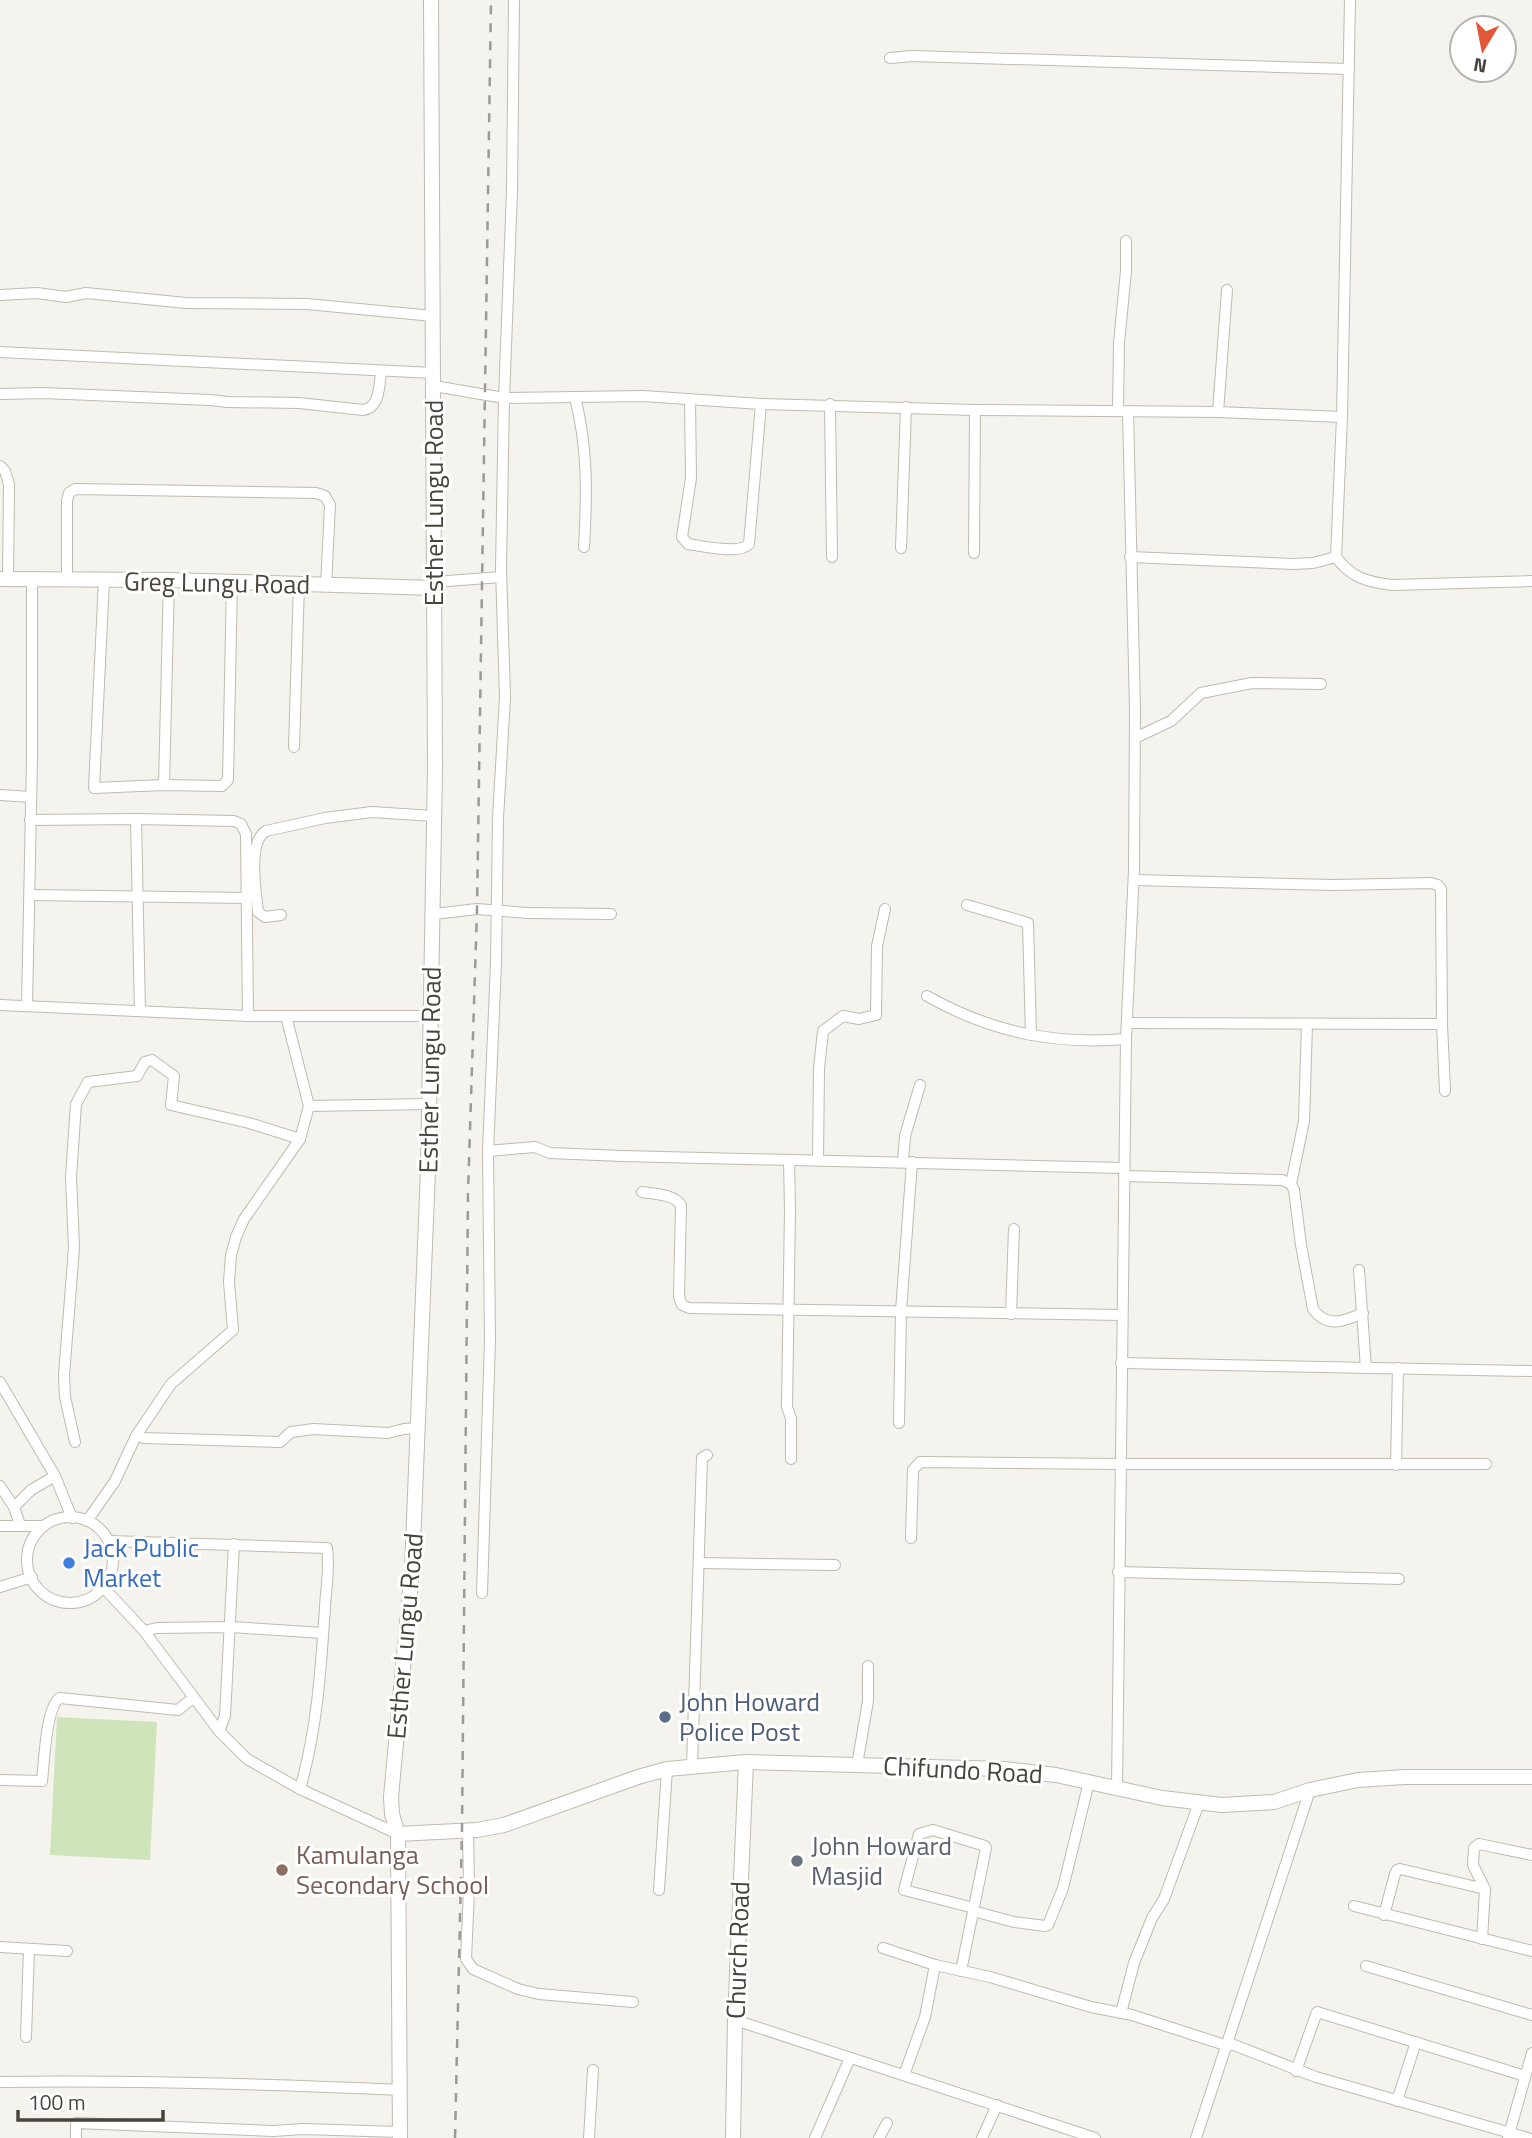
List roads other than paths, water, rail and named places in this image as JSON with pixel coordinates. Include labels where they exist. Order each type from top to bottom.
[{"type":"street","name":"Esther Lungu Road","points":[[400,2135],[398,1834],[392,1814],[391,1797],[412,1570],[419,1428],[433,914],[434,380],[431,0]]},
{"type":"street","points":[[482,1593],[490,1340],[488,1151],[498,819],[505,687],[501,577],[504,398],[512,191],[514,0]]},
{"type":"street","points":[[1350,0],[1342,417],[1336,557],[1343,568],[1356,578],[1392,585],[1532,581]]},
{"type":"street","points":[[890,58],[912,56],[1349,69]]},
{"type":"street","points":[[1116,1790],[1126,1039],[1134,880],[1135,738],[1120,325],[1126,271],[1126,241]]},
{"type":"street","points":[[1218,412],[1227,290]]},
{"type":"street","points":[[0,295],[37,293],[66,297],[86,293],[186,303],[307,303],[433,316]]},
{"type":"street","points":[[0,352],[206,360],[382,372],[434,380],[504,398],[690,399],[761,404],[975,410],[1218,412],[1342,417]]},
{"type":"street","points":[[0,394],[43,393],[228,402],[268,401],[370,409],[376,399],[382,372]]},
{"type":"street","points":[[575,397],[585,445],[587,473],[584,547]]},
{"type":"street","points":[[690,399],[691,478],[682,537],[688,544],[734,549],[744,549],[749,544],[761,404]]},
{"type":"street","points":[[830,404],[832,557]]},
{"type":"street","points":[[901,548],[906,407]]},
{"type":"street","points":[[974,553],[975,410]]},
{"type":"street","points":[[0,466],[5,471],[9,484],[4,579]]},
{"type":"street","points":[[67,579],[67,501],[69,494],[75,489],[316,494],[325,496],[330,505],[326,586]]},
{"type":"street","points":[[1130,557],[1293,564],[1313,563],[1336,557]]},
{"type":"street","points":[[434,585],[501,577]]},
{"type":"street","points":[[27,1006],[32,578]]},
{"type":"street","name":"Greg Lungu Road","points":[[4,579],[232,581],[326,586],[434,585]]},
{"type":"street","points":[[104,580],[94,788],[222,786],[228,780],[232,581]]},
{"type":"street","points":[[164,785],[169,580]]},
{"type":"street","points":[[294,747],[299,584]]},
{"type":"street","points":[[1135,738],[1171,721],[1201,693],[1252,683],[1321,684]]},
{"type":"street","points":[[0,795],[31,797]]},
{"type":"street","points":[[281,915],[265,917],[258,912],[256,846],[261,834],[325,818],[372,812],[434,816]]},
{"type":"street","points":[[30,820],[136,819],[234,821],[241,824],[246,834],[248,1016]]},
{"type":"street","points":[[136,819],[140,1012]]},
{"type":"street","points":[[1134,880],[1248,884],[1438,885],[1441,889],[1445,1091]]},
{"type":"street","points":[[30,895],[247,898]]},
{"type":"street","points":[[967,905],[1028,923],[1031,1035]]},
{"type":"street","points":[[433,914],[477,909],[611,914]]},
{"type":"street","points":[[818,1160],[823,1031],[844,1016],[859,1019],[876,1015],[877,946],[885,909]]},
{"type":"street","points":[[927,996],[975,1019],[1031,1035],[1058,1040],[1126,1039]]},
{"type":"street","points":[[0,1005],[248,1016],[431,1016]]},
{"type":"street","points":[[87,1521],[115,1481],[136,1436],[171,1384],[233,1330],[229,1282],[231,1255],[236,1237],[244,1219],[300,1139],[309,1106],[286,1016]]},
{"type":"street","points":[[1127,1023],[1442,1024]]},
{"type":"street","points":[[1291,1184],[1304,1121],[1307,1025]]},
{"type":"street","points":[[75,1442],[65,1397],[64,1375],[74,1248],[71,1177],[76,1104],[88,1082],[137,1076],[145,1062],[152,1060],[174,1076],[171,1105],[249,1123],[300,1139]]},
{"type":"street","points":[[899,1423],[909,1117],[920,1085]]},
{"type":"street","points":[[309,1106],[429,1104]]},
{"type":"street","points":[[488,1151],[535,1147],[550,1153],[907,1162],[1282,1180],[1291,1184],[1294,1190],[1313,1309],[1319,1317],[1336,1323],[1363,1314]]},
{"type":"street","points":[[789,1160],[787,1407],[791,1419],[791,1459]]},
{"type":"street","points":[[642,1192],[677,1199],[681,1205],[679,1297],[682,1305],[689,1308],[1122,1315]]},
{"type":"street","points":[[1011,1314],[1014,1229]]},
{"type":"street","points":[[1360,1270],[1366,1367]]},
{"type":"street","points":[[1121,1363],[1532,1371]]},
{"type":"street","points":[[1396,1465],[1398,1368]]},
{"type":"street","points":[[0,1382],[55,1476],[72,1518]]},
{"type":"street","points":[[136,1436],[280,1442],[291,1432],[314,1429],[388,1433],[419,1428]]},
{"type":"street","points":[[692,1766],[702,1458],[707,1455]]},
{"type":"street","points":[[911,1538],[913,1470],[920,1462],[1486,1464]]},
{"type":"street","points":[[14,1507],[31,1490],[55,1476]]},
{"type":"street","points":[[0,1486],[14,1507],[20,1525]]},
{"type":"street","points":[[62,1518],[72,1518],[87,1521],[100,1529],[112,1550],[113,1570],[104,1588],[83,1601],[66,1603],[43,1593],[32,1577],[27,1562],[35,1535],[44,1526],[62,1518]]},
{"type":"street","points":[[0,1526],[44,1526]]},
{"type":"street","points":[[109,1541],[327,1548],[316,1719],[300,1789]]},
{"type":"street","points":[[219,1731],[225,1716],[234,1544]]},
{"type":"street","points":[[699,1563],[835,1565]]},
{"type":"street","points":[[1118,1572],[1399,1579]]},
{"type":"street","points":[[0,1587],[32,1577]]},
{"type":"street","points":[[104,1588],[144,1631],[219,1731],[247,1759],[300,1789],[398,1834]]},
{"type":"street","points":[[144,1631],[157,1628],[231,1627],[323,1633]]},
{"type":"street","points":[[857,1765],[868,1701],[868,1666]]},
{"type":"street","points":[[0,1780],[42,1782],[52,1705],[60,1698],[178,1710],[192,1698]]},
{"type":"street","name":"Chifundo Road","points":[[398,1834],[504,1825],[667,1769],[746,1762],[1004,1769],[1089,1782],[1116,1790],[1222,1805],[1274,1802],[1310,1790],[1358,1780],[1405,1777],[1532,1777]]},
{"type":"street","name":"Church Road","points":[[733,2138],[746,1762]]},
{"type":"street","points":[[659,1890],[667,1769]]},
{"type":"street","points":[[961,1971],[973,1909],[985,1846],[933,1830],[919,1834],[904,1890],[973,1909],[1014,1922],[1048,1925],[1063,1888],[1089,1782]]},
{"type":"street","points":[[1196,2138],[1310,1790]]},
{"type":"street","points":[[1121,2013],[1134,1963],[1152,1918],[1164,1899],[1199,1803]]},
{"type":"street","points":[[468,1830],[466,1959],[473,1969],[517,1989],[539,1994],[633,2002]]},
{"type":"street","points":[[1482,1938],[1485,1889],[1472,1860],[1476,1845],[1532,1855]]},
{"type":"street","points":[[1384,1915],[1395,1874],[1400,1869],[1485,1889]]},
{"type":"street","points":[[1354,1906],[1532,1951]]},
{"type":"street","points":[[0,1947],[67,1951]]},
{"type":"street","points":[[883,1948],[935,1965],[1121,2013],[1228,2045],[1296,2071],[1509,2135],[1528,2138]]},
{"type":"street","points":[[26,2037],[29,1949]]},
{"type":"street","points":[[904,2075],[925,2017],[935,1965]]},
{"type":"street","points":[[1366,1966],[1532,2015]]},
{"type":"street","points":[[1296,2071],[1317,2012],[1525,2076]]},
{"type":"street","points":[[735,2020],[1095,2138]]},
{"type":"street","points":[[1397,2101],[1416,2042]]},
{"type":"street","points":[[1509,2135],[1532,2053]]},
{"type":"street","points":[[815,2138],[850,2058]]},
{"type":"street","points":[[590,2138],[593,2070]]},
{"type":"street","points":[[0,2082],[178,2081],[401,2090]]},
{"type":"street","points":[[982,2138],[997,2105]]},
{"type":"street","points":[[76,2138],[76,2123],[145,2132],[245,2128],[400,2135]]},
{"type":"street","points":[[879,2138],[887,2123]]},
{"type":"railway","points":[[455,2138],[462,1830],[468,1193],[477,909],[491,0]]},
{"type":"place","name":"Jack Public Market","points":[[69,1563]]},
{"type":"place","name":"John Howard Police Post","points":[[665,1717]]},
{"type":"place","name":"John Howard Masjid","points":[[797,1861]]},
{"type":"place","name":"Kamulanga Secondary School","points":[[282,1870]]}]
